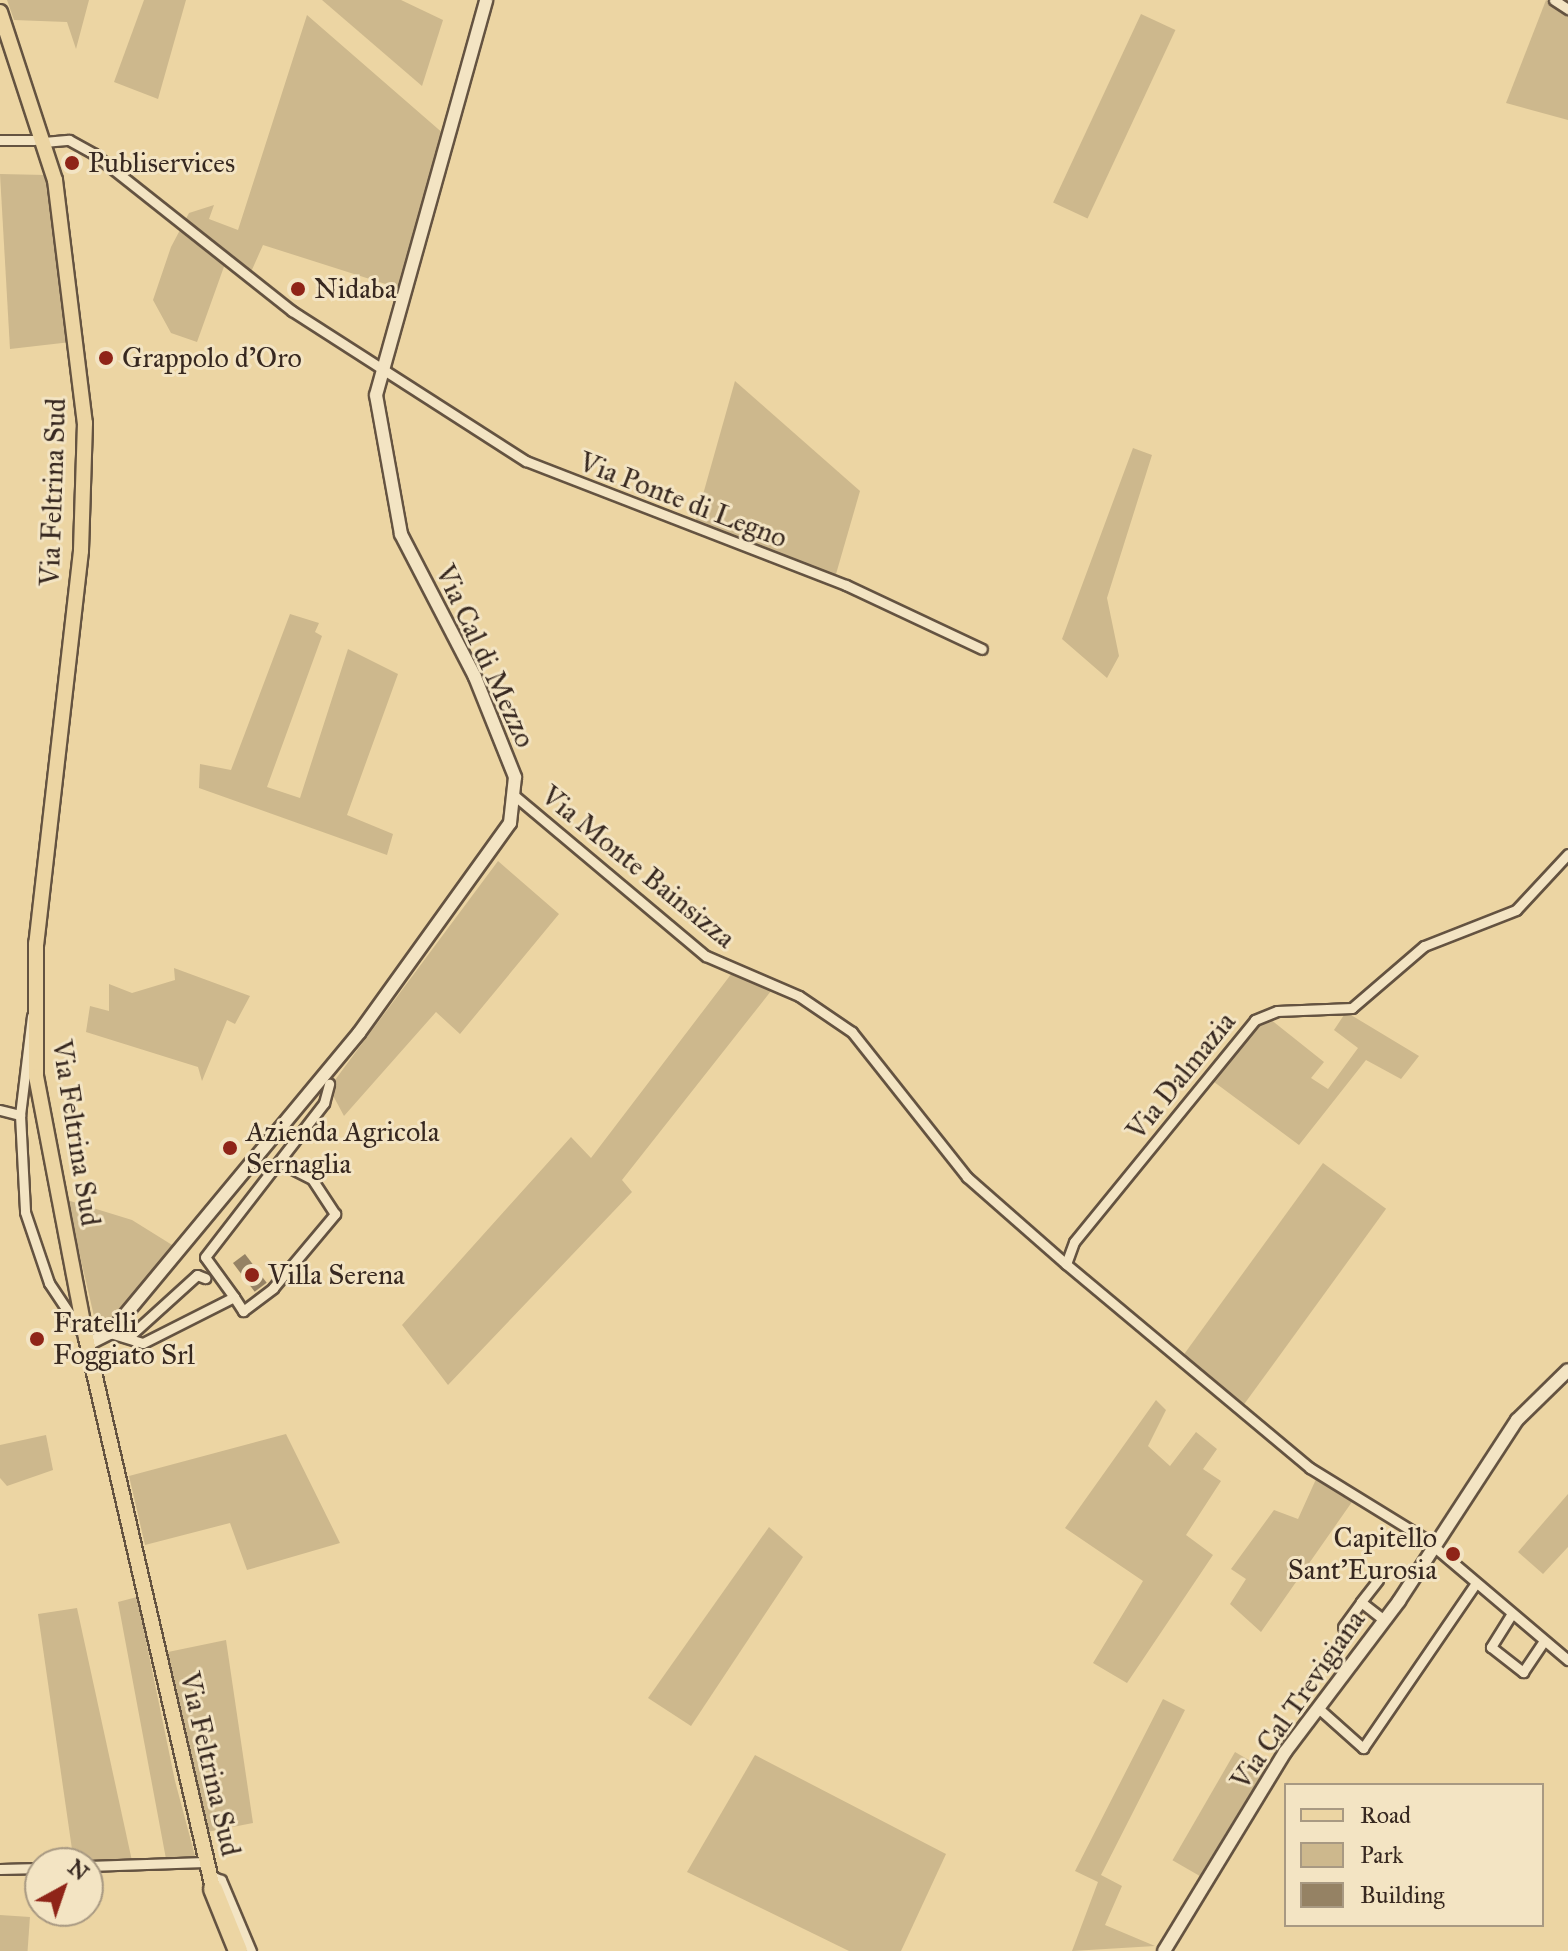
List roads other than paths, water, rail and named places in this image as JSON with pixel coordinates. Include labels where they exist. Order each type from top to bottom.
[{"type":"highway","points":[[209,1875],[238,1951]]},
{"type":"main road","name":"Via Feltrina Sud","points":[[1,18],[39,141],[74,293],[86,454],[34,1009],[45,1140],[87,1341],[209,1875],[230,1951]]},
{"type":"street","name":"Via Cal di Mezzo","points":[[486,0],[381,367],[376,395],[401,534],[492,716],[515,796]]},
{"type":"street","points":[[1554,0],[1568,9]]},
{"type":"street","points":[[0,140],[39,141]]},
{"type":"street","name":"Via Ponte di Legno","points":[[39,141],[69,140],[292,311],[576,486],[846,585],[982,649]]},
{"type":"street","points":[[110,1333],[405,975],[496,847],[515,796]]},
{"type":"street","name":"Via Monte Bainsizza","points":[[515,796],[706,956],[799,996],[859,1040],[967,1177],[1066,1264]]},
{"type":"street","name":"Via Dalmazia","points":[[1066,1264],[1074,1242],[1255,1020],[1277,1011],[1352,1008],[1424,946],[1516,910],[1568,854]]},
{"type":"street","points":[[34,1009],[20,1115],[25,1212],[49,1283],[87,1341],[110,1333],[132,1334],[143,1343],[234,1297]]},
{"type":"street","points":[[279,1162],[312,1179],[335,1214],[273,1288],[243,1311],[205,1257],[324,1103],[329,1084]]},
{"type":"street","points":[[0,1110],[20,1115]]},
{"type":"street","points":[[1066,1264],[1310,1468],[1434,1549],[1474,1586],[1568,1660]]},
{"type":"street","points":[[132,1334],[195,1282],[199,1274],[205,1278],[214,1269]]},
{"type":"street","name":"Via Cal Trevigiana","points":[[1164,1951],[1317,1707],[1434,1549],[1517,1420],[1568,1370]]},
{"type":"street","points":[[1343,1627],[1378,1580]]},
{"type":"street","points":[[1317,1707],[1363,1748],[1474,1586]]},
{"type":"street","points":[[1361,1602],[1384,1620]]},
{"type":"street","points":[[1511,1615],[1491,1647],[1523,1672],[1544,1641]]},
{"type":"street","points":[[104,1867],[209,1875]]},
{"type":"street","points":[[0,1869],[24,1868]]},
{"type":"street","name":"Via Feltrina Sud","points":[[209,1875],[221,1880],[251,1951]]},
{"type":"place","name":"Publiservices","points":[[72,163]]},
{"type":"place","name":"Nidaba","points":[[298,289]]},
{"type":"place","name":"Grappolo d'Oro","points":[[106,358]]},
{"type":"place","name":"Azienda Agricola Sernaglia","points":[[230,1148]]},
{"type":"place","name":"Villa Serena","points":[[252,1275]]},
{"type":"place","name":"Fratelli Foggiato Srl","points":[[37,1339]]},
{"type":"place","name":"Capitello Sant'Eurosia","points":[[1453,1554]]}]
